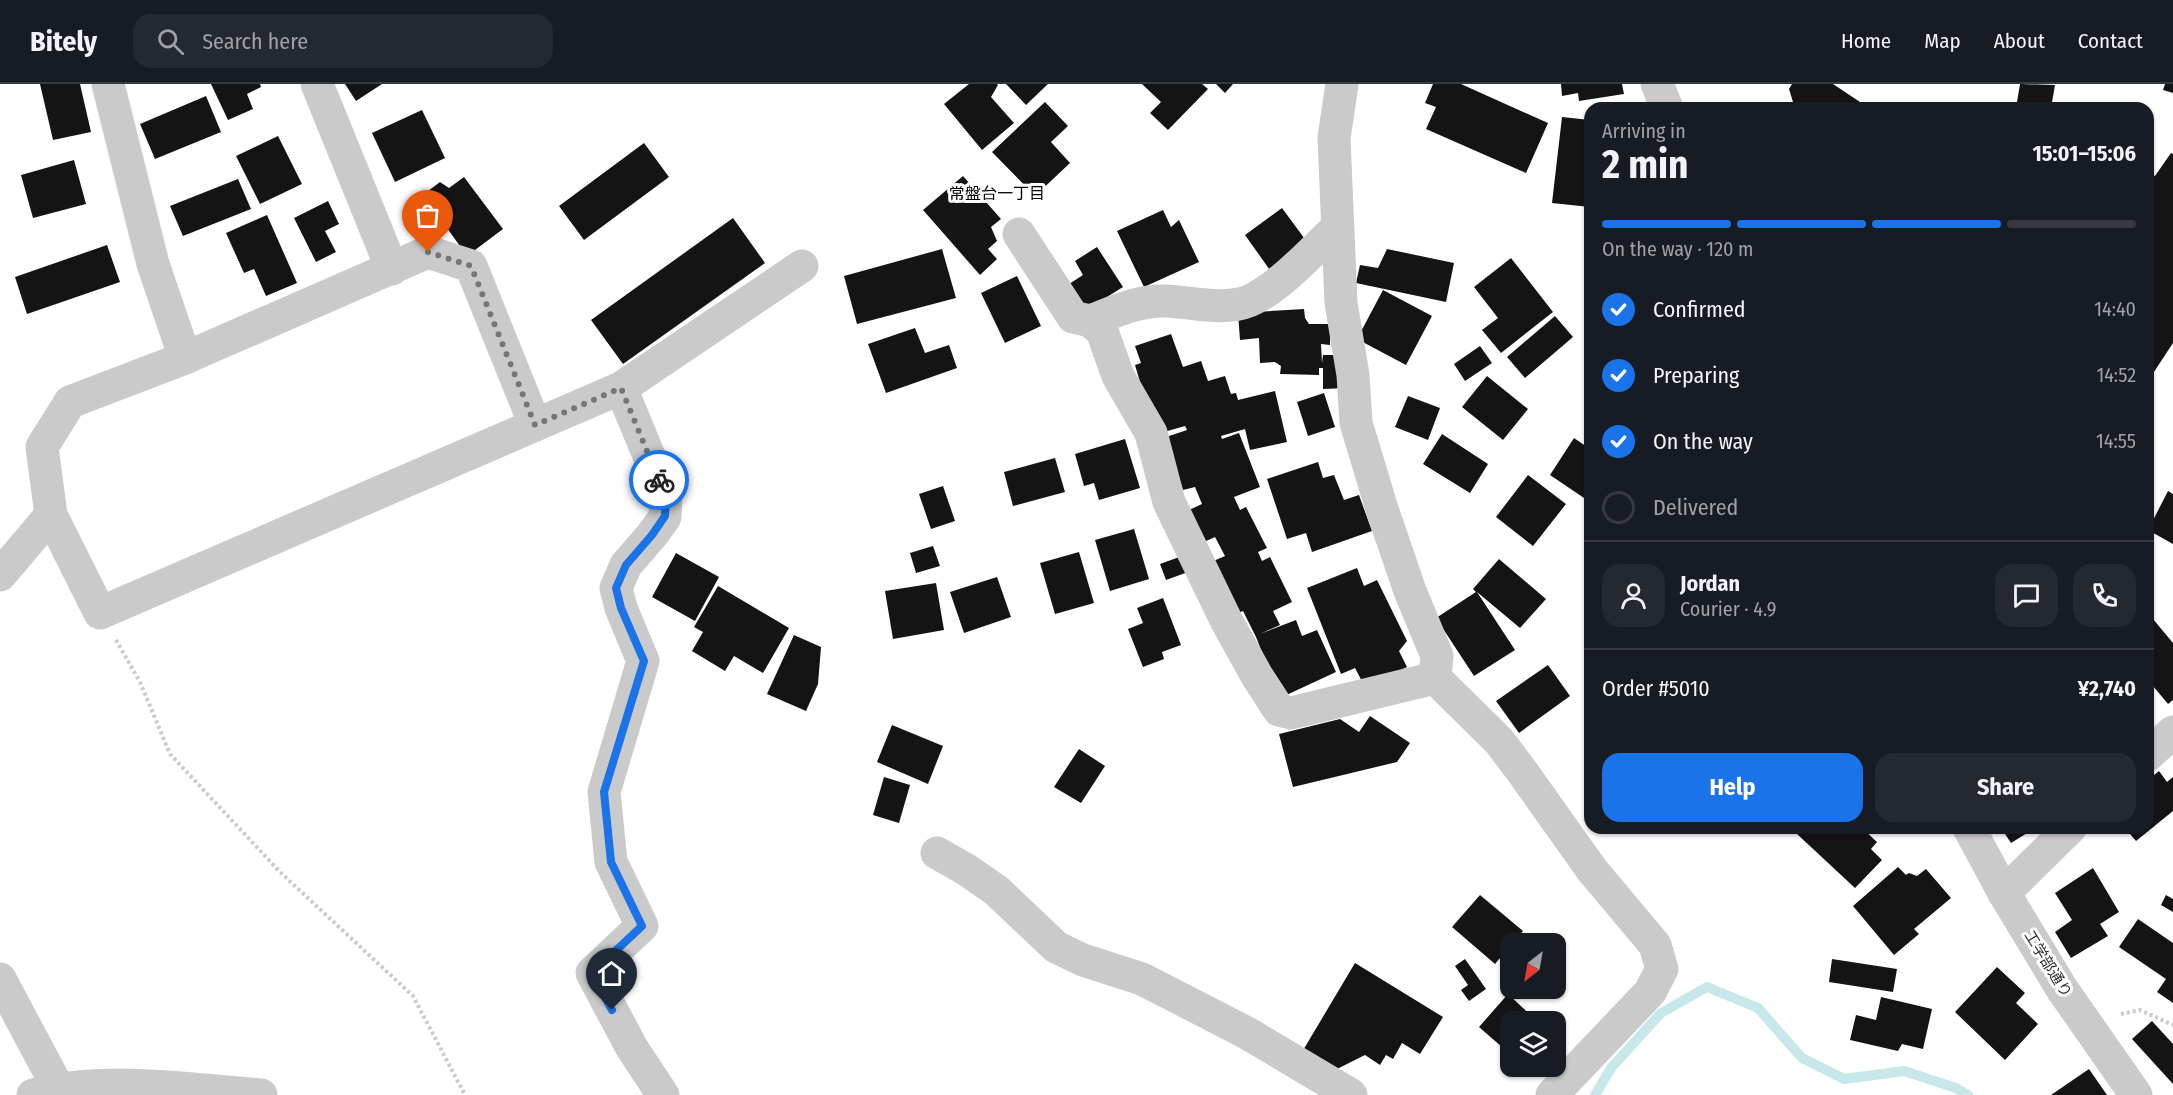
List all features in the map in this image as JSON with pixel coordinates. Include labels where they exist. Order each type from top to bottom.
[{"type":"street","points":[[108,84],[153,264],[184,358]]},
{"type":"street","points":[[317,84],[392,269]]},
{"type":"street","points":[[1342,84],[1334,138],[1337,228],[1341,303],[1353,375],[1356,423],[1410,591],[1437,656],[1435,678]]},
{"type":"street","points":[[1657,84],[1664,102]]},
{"type":"street","points":[[1090,321],[1132,305],[1164,301],[1226,305],[1247,302],[1268,291],[1337,228]]},
{"type":"street","points":[[1019,234],[1073,317],[1090,321],[1102,331],[1118,376],[1151,433],[1169,502],[1231,630],[1279,710],[1291,713],[1435,678]]},
{"type":"street","points":[[535,425],[471,266],[428,252],[184,358],[70,402],[42,447],[51,515],[100,613],[621,388],[802,266]]},
{"type":"street","points":[[621,388],[666,497],[665,516],[626,565],[616,588],[621,608],[644,661],[604,792],[611,862],[642,926],[592,973],[632,1048],[663,1095]]},
{"type":"street","points":[[0,575],[51,515]]},
{"type":"street","points":[[1435,678],[1499,741],[1592,870],[1655,945],[1662,969],[1650,992],[1552,1095]]},
{"type":"street","points":[[2154,749],[2173,732]]},
{"type":"street","name":"工学部通り","points":[[1972,834],[2062,989],[2136,1095]]},
{"type":"street","points":[[2004,892],[2064,834]]},
{"type":"street","points":[[937,853],[997,891],[1056,947],[1083,960],[1142,979],[1247,1034],[1351,1095]]},
{"type":"street","points":[[0,979],[46,1091],[108,1086],[180,1088],[261,1095]]},
{"type":"path","points":[[100,613],[140,682],[170,754],[280,872],[413,996],[465,1095]]},
{"type":"path","points":[[2085,1023],[2140,1010],[2173,1026]]},
{"type":"building","points":[[40,84],[80,84],[91,132],[53,140]]},
{"type":"building","points":[[211,84],[260,84],[261,87],[247,94],[253,109],[228,120]]},
{"type":"building","points":[[345,84],[382,84],[356,101]]},
{"type":"building","points":[[969,84],[997,84],[991,97],[1014,123],[982,150],[944,104]]},
{"type":"building","points":[[1006,84],[1048,84],[1026,105]]},
{"type":"building","points":[[1142,84],[1202,84],[1208,89],[1168,130],[1150,113],[1161,102]]},
{"type":"building","points":[[1216,84],[1233,84],[1225,93]]},
{"type":"building","points":[[1433,84],[1461,84],[1548,123],[1526,173],[1426,129],[1436,107],[1425,103]]},
{"type":"building","points":[[1561,84],[1622,84],[1624,94],[1579,101],[1578,93],[1562,96]]},
{"type":"building","points":[[1792,84],[1833,84],[1860,102],[1793,102],[1789,89]]},
{"type":"building","points":[[2020,84],[2055,85],[2052,102],[2017,102]]},
{"type":"building","points":[[2165,84],[2173,84],[2173,93],[2163,90]]},
{"type":"building","points":[[206,96],[221,132],[155,159],[140,124]]},
{"type":"building","points":[[1045,102],[1068,126],[1051,142],[1070,163],[1035,196],[992,152]]},
{"type":"building","points":[[422,110],[445,158],[395,182],[372,133]]},
{"type":"building","points":[[1562,117],[1584,119],[1584,206],[1552,203]]},
{"type":"building","points":[[278,136],[302,184],[260,204],[236,156]]},
{"type":"building","points":[[644,143],[669,177],[584,240],[559,206]]},
{"type":"building","points":[[2171,153],[2173,154],[2173,343],[2154,372],[2154,175]]},
{"type":"building","points":[[74,160],[86,204],[33,218],[21,175]]},
{"type":"building","points":[[963,176],[1001,219],[991,227],[997,241],[988,249],[997,259],[980,275],[923,210]]},
{"type":"building","points":[[464,177],[503,229],[467,256],[447,228],[440,231],[416,200],[440,182],[449,188]]},
{"type":"building","points":[[238,179],[251,209],[183,236],[170,206]]},
{"type":"building","points":[[328,201],[339,224],[325,231],[336,252],[316,262],[294,218]]},
{"type":"building","points":[[1282,208],[1310,246],[1272,273],[1245,235]]},
{"type":"building","points":[[1163,210],[1171,227],[1179,220],[1199,262],[1144,287],[1117,231]]},
{"type":"building","points":[[267,215],[297,283],[266,296],[254,269],[244,273],[226,233]]},
{"type":"building","points":[[733,218],[765,263],[623,364],[591,320]]},
{"type":"building","points":[[107,245],[120,282],[27,314],[15,277]]},
{"type":"building","points":[[1097,247],[1123,287],[1086,310],[1069,284],[1083,275],[1075,261]]},
{"type":"building","points":[[942,249],[956,298],[857,324],[844,276]]},
{"type":"building","points":[[1387,249],[1454,263],[1446,302],[1356,283],[1360,265],[1378,268]]},
{"type":"building","points":[[1511,258],[1553,312],[1501,353],[1482,330],[1498,318],[1474,287]]},
{"type":"building","points":[[1017,276],[1041,326],[1005,343],[981,293]]},
{"type":"building","points":[[1383,290],[1432,316],[1406,365],[1357,339]]},
{"type":"building","points":[[1304,309],[1305,318],[1309,324],[1330,324],[1330,345],[1321,344],[1322,363],[1323,355],[1347,355],[1347,388],[1323,389],[1323,368],[1319,368],[1319,375],[1280,374],[1281,366],[1275,362],[1260,363],[1259,338],[1240,340],[1238,313]]},
{"type":"building","points":[[1555,316],[1573,337],[1525,378],[1507,357]]},
{"type":"building","points":[[915,328],[925,353],[949,345],[957,368],[886,393],[868,344]]},
{"type":"building","points":[[1171,334],[1183,367],[1201,361],[1208,381],[1225,376],[1231,394],[1236,393],[1238,400],[1275,391],[1287,442],[1250,450],[1245,429],[1221,436],[1222,439],[1239,433],[1260,487],[1234,497],[1240,510],[1246,507],[1267,548],[1258,552],[1262,561],[1270,557],[1292,602],[1273,611],[1280,625],[1260,634],[1296,620],[1302,636],[1317,630],[1336,672],[1280,698],[1243,611],[1233,615],[1211,562],[1225,556],[1215,537],[1204,542],[1189,510],[1202,504],[1195,487],[1183,490],[1166,437],[1187,430],[1185,426],[1155,433],[1135,365],[1141,363],[1135,346]]},
{"type":"building","points":[[1480,346],[1492,363],[1465,381],[1454,364]]},
{"type":"building","points":[[1487,376],[1528,409],[1503,440],[1462,407]]},
{"type":"building","points":[[1324,393],[1335,427],[1308,436],[1297,402]]},
{"type":"building","points":[[1408,396],[1440,408],[1428,440],[1395,427]]},
{"type":"building","points":[[1442,434],[1488,464],[1470,493],[1423,464]]},
{"type":"building","points":[[1574,438],[1584,445],[1584,498],[1550,475]]},
{"type":"building","points":[[1125,439],[1140,488],[1099,500],[1094,483],[1084,486],[1075,454]]},
{"type":"building","points":[[1055,458],[1065,492],[1013,506],[1004,472]]},
{"type":"building","points":[[1318,462],[1323,478],[1334,475],[1344,500],[1359,495],[1372,531],[1312,552],[1306,533],[1287,539],[1267,479]]},
{"type":"building","points":[[1528,475],[1566,504],[1533,546],[1496,517]]},
{"type":"building","points":[[943,486],[955,521],[931,529],[919,494]]},
{"type":"building","points":[[2168,491],[2173,494],[2173,544],[2154,533],[2154,518]]},
{"type":"building","points":[[1134,529],[1149,579],[1110,591],[1095,540]]},
{"type":"building","points":[[933,546],[940,566],[916,573],[910,553]]},
{"type":"building","points":[[1079,552],[1094,603],[1055,614],[1040,563]]},
{"type":"building","points":[[676,553],[719,577],[695,621],[652,597]]},
{"type":"building","points":[[1182,556],[1188,572],[1166,580],[1160,564]]},
{"type":"building","points":[[1499,559],[1546,599],[1520,628],[1477,592],[1515,650],[1474,676],[1436,618],[1476,592],[1473,589]]},
{"type":"building","points":[[1357,568],[1364,586],[1377,580],[1407,641],[1399,651],[1407,667],[1365,687],[1355,668],[1341,674],[1307,588]]},
{"type":"building","points":[[997,577],[1011,617],[964,633],[950,592]]},
{"type":"building","points":[[936,583],[944,630],[893,639],[885,591]]},
{"type":"building","points":[[718,586],[789,628],[763,673],[734,656],[725,671],[692,651],[703,632],[694,627]]},
{"type":"building","points":[[1163,598],[1181,645],[1162,652],[1164,659],[1143,667],[1128,629],[1143,623],[1137,608]]},
{"type":"building","points":[[2154,620],[2173,643],[2173,700],[2168,704],[2154,687]]},
{"type":"building","points":[[794,635],[821,647],[818,684],[806,711],[767,694]]},
{"type":"building","points":[[1548,665],[1570,696],[1519,733],[1496,701]]},
{"type":"building","points":[[1370,716],[1410,743],[1397,762],[1293,787],[1279,734],[1340,719],[1359,732]]},
{"type":"building","points":[[892,725],[943,746],[928,784],[877,762]]},
{"type":"building","points":[[1079,749],[1105,766],[1081,803],[1054,787]]},
{"type":"building","points":[[2159,771],[2167,782],[2173,777],[2173,811],[2154,826],[2154,775]]},
{"type":"building","points":[[884,777],[910,785],[899,823],[873,815]]},
{"type":"building","points":[[1797,834],[1868,834],[1877,842],[1871,849],[1882,860],[1855,888]]},
{"type":"building","points":[[2005,834],[2025,834],[2011,843]]},
{"type":"building","points":[[2130,834],[2145,834],[2136,841]]},
{"type":"building","points":[[1898,867],[1906,875],[1909,873],[1917,876],[1926,869],[1951,898],[1914,929],[1919,934],[1894,955],[1853,906]]},
{"type":"building","points":[[2093,868],[2119,912],[2100,924],[2108,936],[2071,958],[2055,932],[2072,920],[2055,893]]},
{"type":"building","points":[[1480,895],[1523,931],[1521,933],[1500,933],[1500,958],[1495,964],[1452,927]]},
{"type":"building","points":[[2166,895],[2173,899],[2173,912],[2161,905]]},
{"type":"building","points":[[2138,919],[2173,943],[2173,1003],[2157,992],[2166,979],[2119,947]]},
{"type":"building","points":[[1465,959],[1486,989],[1469,1001],[1461,990],[1468,985],[1455,966]]},
{"type":"building","points":[[1832,959],[1897,969],[1893,992],[1829,982]]},
{"type":"building","points":[[1355,963],[1443,1017],[1420,1054],[1402,1043],[1393,1059],[1386,1055],[1380,1065],[1365,1055],[1333,1071],[1302,1052]]},
{"type":"building","points":[[1997,967],[2025,993],[2016,1003],[2038,1024],[2005,1060],[1955,1012]]},
{"type":"building","points":[[1881,997],[1932,1009],[1923,1049],[1902,1044],[1898,1051],[1850,1040],[1856,1015],[1876,1020]]},
{"type":"building","points":[[1504,999],[1513,999],[1526,1011],[1500,1011],[1500,1045],[1479,1027]]},
{"type":"building","points":[[2152,1021],[2173,1044],[2173,1084],[2132,1039]]},
{"type":"building","points":[[2089,1069],[2107,1095],[2051,1095]]},
{"type":"waterway","points":[[1595,1095],[1611,1068],[1661,1013],[1707,987],[1758,1008],[1802,1058],[1844,1079],[1904,1071],[1956,1088],[1968,1095]]},
{"type":"way so far","points":[[428,252],[471,266],[535,425],[621,388],[659,480]]},
{"type":"district","name":"常盤台一丁目","points":[[997,193]]},
{"type":"route","points":[[612,1010],[592,973],[642,926],[611,862],[604,792],[644,661],[621,608],[616,588],[626,565],[665,516],[666,497],[659,480]]}]
